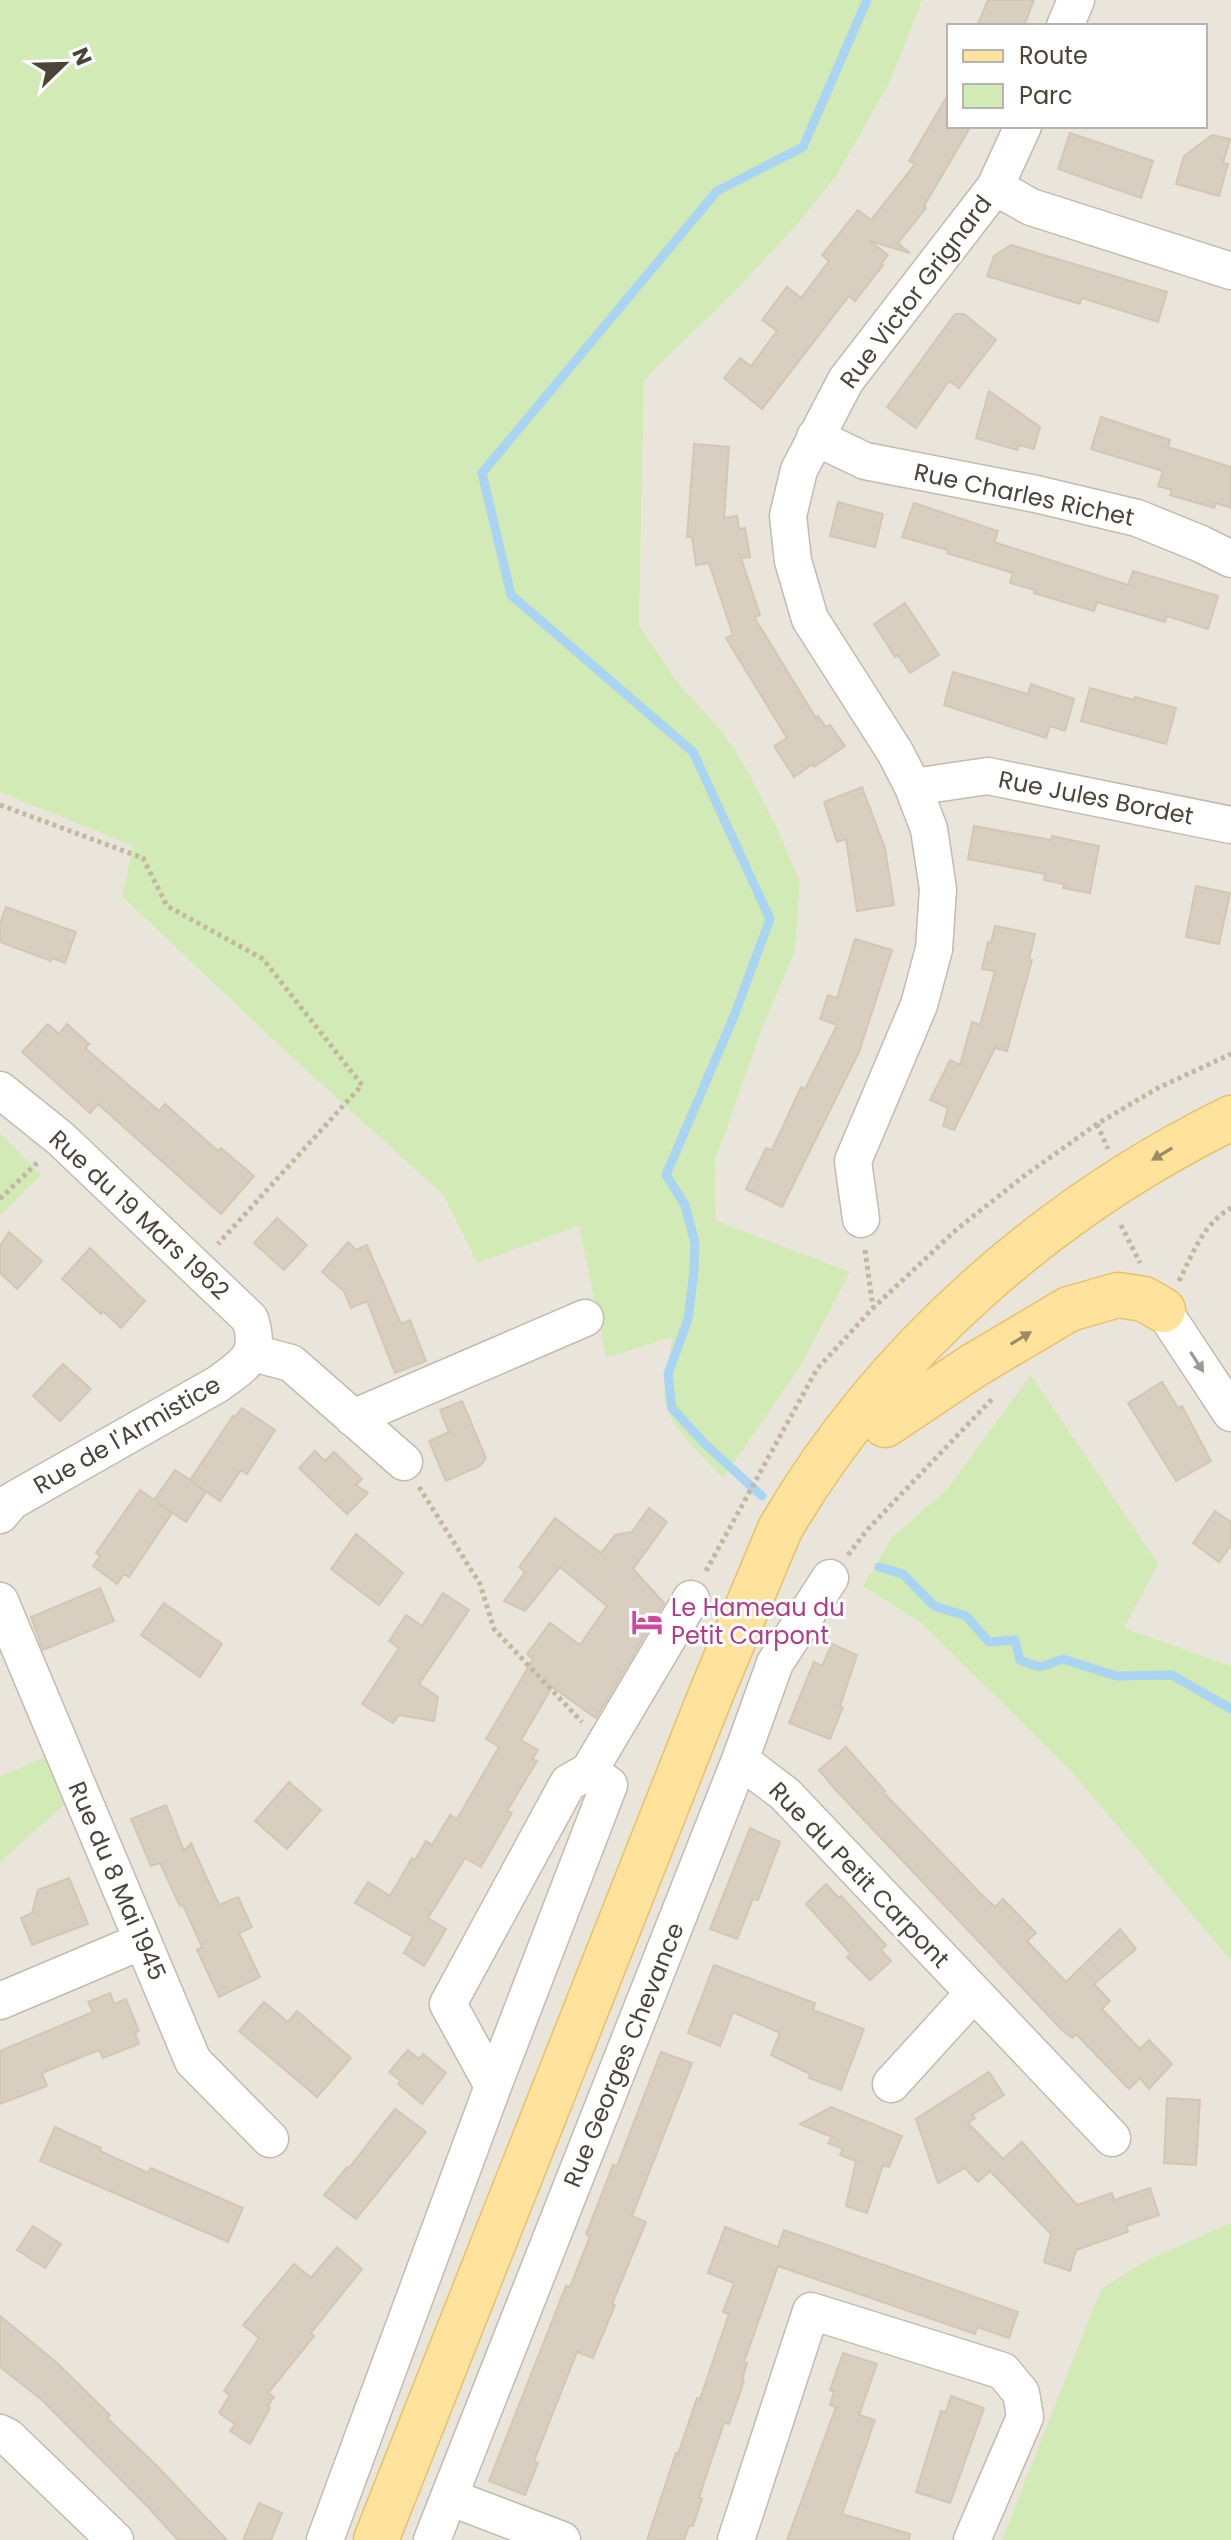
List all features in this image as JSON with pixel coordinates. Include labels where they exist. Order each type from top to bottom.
[{"type":"main road","points":[[793,1533],[794,1505],[865,1407],[922,1343],[990,1279],[1053,1226],[1123,1177],[1231,1118]]},
{"type":"main road","points":[[376,2540],[705,1709],[745,1613],[793,1533],[941,1363],[1005,1303],[1063,1255],[1179,1178],[1231,1149]]},
{"type":"main road","points":[[885,1425],[973,1366],[1069,1309],[1118,1295],[1144,1299],[1163,1310]]},
{"type":"street","points":[[1066,24],[1076,0]]},
{"type":"street","name":"Rue Victor Grignard","points":[[861,1219],[853,1161],[919,1005],[934,949],[938,889],[929,829],[913,787],[895,752],[810,619],[793,561],[788,516],[799,470],[846,380],[995,187],[1022,128]]},
{"type":"street","points":[[995,187],[1031,207],[1231,271]]},
{"type":"street","name":"Rue Charles Richet","points":[[815,437],[865,461],[1036,494],[1137,518],[1231,559]]},
{"type":"street","name":"Rue Jules Bordet","points":[[913,787],[988,776],[1231,825]]},
{"type":"street","name":"Rue du 19 Mars 1962","points":[[0,1090],[61,1139],[250,1319],[256,1337],[253,1353]]},
{"type":"street","points":[[1163,1310],[1231,1413]]},
{"type":"street","points":[[353,1418],[585,1318]]},
{"type":"street","points":[[253,1353],[291,1363],[404,1462]]},
{"type":"street","name":"Rue de l'Armistice","points":[[0,1515],[12,1501],[218,1384],[244,1365],[253,1353]]},
{"type":"street","name":"Rue Georges Chevance","points":[[432,2540],[740,1760],[775,1663],[830,1578]]},
{"type":"street","points":[[493,2086],[448,2004],[568,1783],[597,1759],[691,1599]]},
{"type":"street","name":"Rue du 8 Mai 1945","points":[[0,1601],[193,2061],[270,2139]]},
{"type":"street","points":[[325,2540],[493,2086],[609,1785],[597,1759]]},
{"type":"street","name":"Rue du Petit Carpont","points":[[740,1760],[785,1794],[1112,2138]]},
{"type":"street","points":[[0,2001],[142,1941]]},
{"type":"street","points":[[891,2084],[974,1993]]},
{"type":"street","points":[[736,2540],[811,2311],[1003,2371],[1021,2393],[1025,2417],[972,2540]]},
{"type":"street","points":[[0,2433],[8,2437],[115,2540]]},
{"type":"street","points":[[449,2497],[562,2540]]},
{"type":"path","points":[[0,805],[143,858],[167,906],[263,959],[362,1085],[196,1268]]},
{"type":"path","points":[[691,1599],[817,1369],[873,1308],[956,1230],[1084,1133],[1158,1088],[1231,1053]]},
{"type":"path","points":[[0,1199],[61,1139]]},
{"type":"path","points":[[1163,1310],[1202,1233],[1220,1214],[1231,1208]]},
{"type":"path","points":[[861,1219],[873,1308]]},
{"type":"path","points":[[830,1578],[867,1530],[1001,1390]]},
{"type":"path","points":[[404,1462],[480,1584],[494,1629],[597,1759]]},
{"type":"shaded area","points":[[922,0],[1231,0],[1231,1666],[1123,1628],[1032,1375],[947,1489],[892,1537],[863,1586],[921,1623],[1070,1770],[1231,1961],[1231,2222],[1146,2261],[1012,2515],[1002,2540],[0,2540],[0,792],[133,846],[122,898],[443,1195],[477,1263],[579,1226],[606,1358],[672,1337],[664,1396],[669,1412],[679,1430],[722,1477],[715,1161],[762,1029],[795,951],[800,883],[780,834],[747,769],[722,731],[679,684],[639,625],[644,380],[736,290],[796,226],[837,175],[891,80]]},
{"type":"green space","points":[[0,0],[922,0],[891,80],[837,175],[796,226],[736,290],[644,380],[639,625],[679,684],[722,731],[747,769],[780,834],[800,883],[795,951],[762,1029],[715,1161],[716,1221],[850,1272],[799,1368],[723,1478],[687,1440],[666,1406],[664,1388],[672,1337],[606,1358],[579,1226],[477,1263],[443,1195],[122,897],[133,846],[0,792]]},
{"type":"green space","points":[[0,1133],[41,1175],[0,1215]]},
{"type":"green space","points":[[1031,1375],[1158,1564],[1124,1628],[1231,1666],[1231,1961],[1070,1770],[921,1623],[863,1586],[892,1537],[947,1489]]},
{"type":"green space","points":[[46,1757],[65,1804],[0,1862],[0,1776]]},
{"type":"green space","points":[[1231,2222],[1231,2540],[1002,2540],[1101,2289],[1146,2261]]},
{"type":"building","points":[[988,0],[1034,0],[1025,24],[978,24]]},
{"type":"building","points":[[947,96],[947,128],[970,128],[924,206],[926,208],[898,243],[910,253],[870,241],[888,255],[883,265],[855,301],[849,296],[762,409],[724,378],[740,358],[751,366],[777,331],[762,320],[787,287],[801,298],[829,261],[822,255],[858,210],[871,220],[915,164],[909,161]]},
{"type":"building","points":[[1070,133],[1153,161],[1141,198],[1058,169]]},
{"type":"building","points":[[1212,135],[1230,139],[1223,163],[1228,164],[1219,196],[1176,184],[1184,156]]},
{"type":"building","points":[[1011,245],[1167,292],[1158,322],[1082,298],[1080,304],[987,276],[994,256]]},
{"type":"building","points":[[955,314],[964,314],[996,340],[959,388],[949,381],[916,428],[887,407]]},
{"type":"building","points":[[989,391],[1040,427],[1034,449],[1019,445],[1017,450],[976,438]]},
{"type":"building","points":[[1101,417],[1170,440],[1168,447],[1231,467],[1231,508],[1216,503],[1214,508],[1170,495],[1172,490],[1158,486],[1163,471],[1091,449]]},
{"type":"building","points":[[694,444],[729,447],[724,518],[737,516],[739,529],[745,528],[750,557],[741,558],[760,615],[754,617],[816,718],[818,716],[826,727],[830,725],[845,746],[794,777],[774,746],[787,738],[726,638],[733,635],[709,563],[696,565],[692,537],[687,537]]},
{"type":"building","points":[[838,502],[883,514],[875,547],[830,536]]},
{"type":"building","points":[[914,503],[998,531],[994,542],[1128,585],[1133,571],[1218,596],[1208,629],[1167,616],[1165,622],[1097,602],[1094,611],[1034,593],[1035,590],[1010,583],[1013,573],[902,537]]},
{"type":"building","points":[[905,603],[939,655],[910,673],[898,655],[895,657],[874,624]]},
{"type":"building","points":[[953,672],[1028,694],[1031,684],[1074,699],[1065,731],[1050,726],[1046,738],[944,705]]},
{"type":"building","points":[[1090,688],[1176,708],[1166,744],[1081,721]]},
{"type":"building","points":[[862,787],[885,848],[894,905],[857,911],[846,839],[837,842],[824,802]]},
{"type":"building","points":[[974,826],[1051,840],[1052,836],[1099,846],[1090,893],[1063,888],[1064,884],[1044,880],[1045,874],[968,859]]},
{"type":"building","points":[[1196,886],[1230,893],[1219,944],[1186,937]]},
{"type":"building","points":[[6,907],[76,932],[65,963],[52,958],[51,961],[0,942],[0,923]]},
{"type":"building","points":[[995,926],[1035,934],[1029,960],[1032,960],[1007,1051],[995,1048],[954,1130],[943,1126],[948,1108],[930,1100],[950,1060],[960,1065],[972,1022],[980,1025],[995,971],[982,969]]},
{"type":"building","points":[[855,939],[892,950],[859,1052],[782,1207],[746,1189],[766,1148],[772,1150],[801,1087],[805,1089],[837,1025],[820,1019],[828,995],[837,998]]},
{"type":"building","points":[[48,1024],[59,1034],[67,1024],[89,1044],[85,1048],[159,1111],[165,1104],[218,1151],[221,1148],[254,1176],[221,1214],[98,1104],[90,1113],[22,1052]]},
{"type":"building","points":[[277,1218],[307,1245],[284,1270],[254,1243]]},
{"type":"building","points":[[9,1232],[42,1261],[17,1289],[0,1273],[0,1246]]},
{"type":"building","points":[[348,1242],[356,1250],[367,1245],[401,1324],[410,1320],[426,1361],[395,1373],[367,1301],[351,1308],[344,1291],[322,1272]]},
{"type":"building","points":[[90,1248],[145,1301],[121,1328],[62,1279]]},
{"type":"building","points":[[63,1364],[91,1389],[60,1421],[33,1396]]},
{"type":"building","points":[[1162,1382],[1178,1408],[1182,1406],[1211,1461],[1176,1481],[1128,1403]]},
{"type":"building","points":[[462,1401],[486,1458],[480,1466],[446,1481],[429,1441],[449,1432],[440,1410]]},
{"type":"building","points":[[242,1408],[275,1430],[247,1474],[241,1470],[220,1501],[191,1481],[206,1492],[186,1522],[157,1502],[172,1513],[129,1577],[124,1574],[117,1584],[93,1566],[100,1556],[96,1553],[140,1490],[154,1500],[175,1470],[190,1480],[233,1416]]},
{"type":"building","points":[[315,1451],[325,1461],[334,1452],[362,1479],[356,1485],[368,1493],[347,1514],[299,1468]]},
{"type":"building","points":[[649,1508],[667,1522],[633,1569],[664,1603],[596,1718],[552,1687],[521,1740],[538,1750],[532,1759],[537,1761],[507,1811],[512,1813],[481,1867],[465,1858],[428,1918],[446,1929],[424,1966],[404,1953],[413,1937],[355,1903],[368,1882],[390,1896],[412,1858],[415,1860],[426,1841],[432,1845],[450,1815],[457,1819],[499,1747],[486,1739],[533,1659],[527,1654],[550,1623],[580,1645],[607,1606],[560,1567],[525,1611],[504,1601],[525,1572],[519,1567],[555,1518],[601,1553],[615,1535],[632,1532]]},
{"type":"building","points":[[1215,1511],[1231,1522],[1231,1545],[1219,1562],[1193,1543]]},
{"type":"building","points":[[356,1534],[403,1573],[379,1605],[331,1569]]},
{"type":"building","points":[[100,1588],[114,1621],[43,1650],[31,1617]]},
{"type":"building","points":[[443,1593],[469,1610],[419,1684],[438,1697],[434,1721],[399,1715],[393,1723],[362,1704],[399,1648],[389,1641],[406,1615],[422,1626]]},
{"type":"building","points":[[164,1603],[222,1644],[200,1677],[141,1635]]},
{"type":"building","points":[[832,1644],[857,1655],[840,1706],[843,1707],[830,1739],[789,1723],[814,1662],[822,1666]]},
{"type":"building","points":[[846,1747],[883,1792],[981,1894],[995,1907],[1003,1899],[1036,1933],[1027,1941],[1066,1982],[1120,1929],[1136,1949],[1094,1984],[1110,2001],[1102,2009],[1140,2049],[1149,2040],[1172,2064],[1149,2089],[1140,2078],[1129,2089],[1076,2034],[1072,2038],[1061,2029],[834,1788],[819,1770]]},
{"type":"building","points":[[289,1782],[321,1810],[287,1849],[255,1821]]},
{"type":"building","points":[[166,1805],[184,1851],[191,1843],[219,1905],[238,1897],[252,1927],[239,1933],[260,1977],[219,1997],[197,1950],[202,1947],[183,1905],[180,1906],[160,1863],[151,1866],[131,1819]]},
{"type":"building","points":[[750,1828],[780,1842],[758,1900],[753,1899],[737,1939],[710,1929]]},
{"type":"building","points":[[69,1878],[88,1924],[32,1945],[21,1918],[32,1913],[38,1890]]},
{"type":"building","points":[[826,1884],[886,1945],[881,1950],[891,1961],[870,1980],[847,1957],[851,1954],[806,1904]]},
{"type":"building","points":[[714,1965],[815,2003],[813,2010],[864,2029],[841,2090],[809,2078],[810,2074],[771,2055],[780,2033],[733,2012],[720,2046],[688,2033]]},
{"type":"building","points":[[110,1993],[114,2004],[126,1999],[139,2031],[135,2033],[139,2044],[103,2058],[99,2050],[42,2073],[47,2086],[0,2104],[0,2051],[93,2012],[88,2002]]},
{"type":"building","points":[[264,2002],[288,2022],[297,2011],[351,2058],[317,2097],[239,2031]]},
{"type":"building","points":[[408,2050],[419,2059],[423,2054],[446,2073],[422,2104],[389,2072]]},
{"type":"building","points":[[661,2052],[692,2063],[632,2216],[646,2222],[593,2358],[577,2352],[534,2461],[538,2463],[525,2495],[489,2481],[566,2286],[570,2287],[590,2236],[586,2234],[613,2165],[617,2166]]},
{"type":"building","points":[[989,2072],[1004,2095],[972,2115],[975,2118],[968,2123],[1003,2159],[1022,2142],[1077,2205],[1112,2193],[1114,2200],[1150,2188],[1159,2215],[1126,2226],[1128,2232],[1076,2250],[1070,2271],[1044,2262],[1051,2234],[990,2171],[978,2182],[965,2168],[938,2183],[916,2119]]},
{"type":"building","points":[[1167,2098],[1200,2100],[1196,2165],[1164,2163]]},
{"type":"building","points":[[831,2107],[902,2136],[889,2167],[883,2165],[867,2213],[846,2206],[856,2161],[840,2155],[843,2149],[828,2143],[832,2137],[800,2124]]},
{"type":"building","points":[[395,2109],[426,2132],[356,2219],[324,2195]]},
{"type":"building","points":[[55,2127],[148,2173],[151,2168],[243,2208],[228,2242],[40,2161]]},
{"type":"building","points":[[33,2226],[61,2244],[45,2268],[17,2250]]},
{"type":"building","points":[[725,2227],[778,2247],[784,2230],[1018,2312],[1009,2338],[977,2327],[975,2334],[778,2266],[744,2362],[747,2363],[744,2381],[729,2424],[724,2423],[693,2526],[689,2526],[684,2540],[647,2540],[676,2453],[697,2398],[700,2399],[729,2314],[723,2312],[734,2283],[708,2273]]},
{"type":"building","points":[[337,2247],[362,2269],[268,2393],[274,2397],[250,2444],[230,2431],[235,2424],[219,2413],[230,2395],[224,2391],[259,2338],[243,2325],[294,2264],[311,2278]]},
{"type":"building","points":[[0,2316],[56,2362],[110,2415],[107,2418],[227,2540],[178,2540],[42,2400],[0,2367]]},
{"type":"building","points":[[843,2353],[877,2364],[859,2415],[875,2420],[842,2514],[910,2534],[909,2540],[787,2540],[836,2407],[830,2405],[834,2391],[830,2390]]},
{"type":"building","points":[[951,2396],[984,2408],[950,2503],[916,2492],[941,2411],[946,2412]]},
{"type":"building","points":[[259,2503],[282,2513],[271,2540],[243,2540]]},
{"type":"waterway","points":[[762,1496],[704,1443],[672,1408],[668,1374],[688,1319],[695,1243],[685,1205],[666,1175],[734,1016],[770,919],[693,752],[511,595],[482,473],[717,191],[803,147],[867,0]]},
{"type":"waterway","points":[[879,1567],[903,1574],[934,1606],[966,1616],[989,1642],[1015,1640],[1020,1660],[1042,1666],[1063,1659],[1116,1676],[1172,1675],[1231,1709]]},
{"type":"place","name":"Le Hameau du Petit Carpont","points":[[647,1622]]}]
